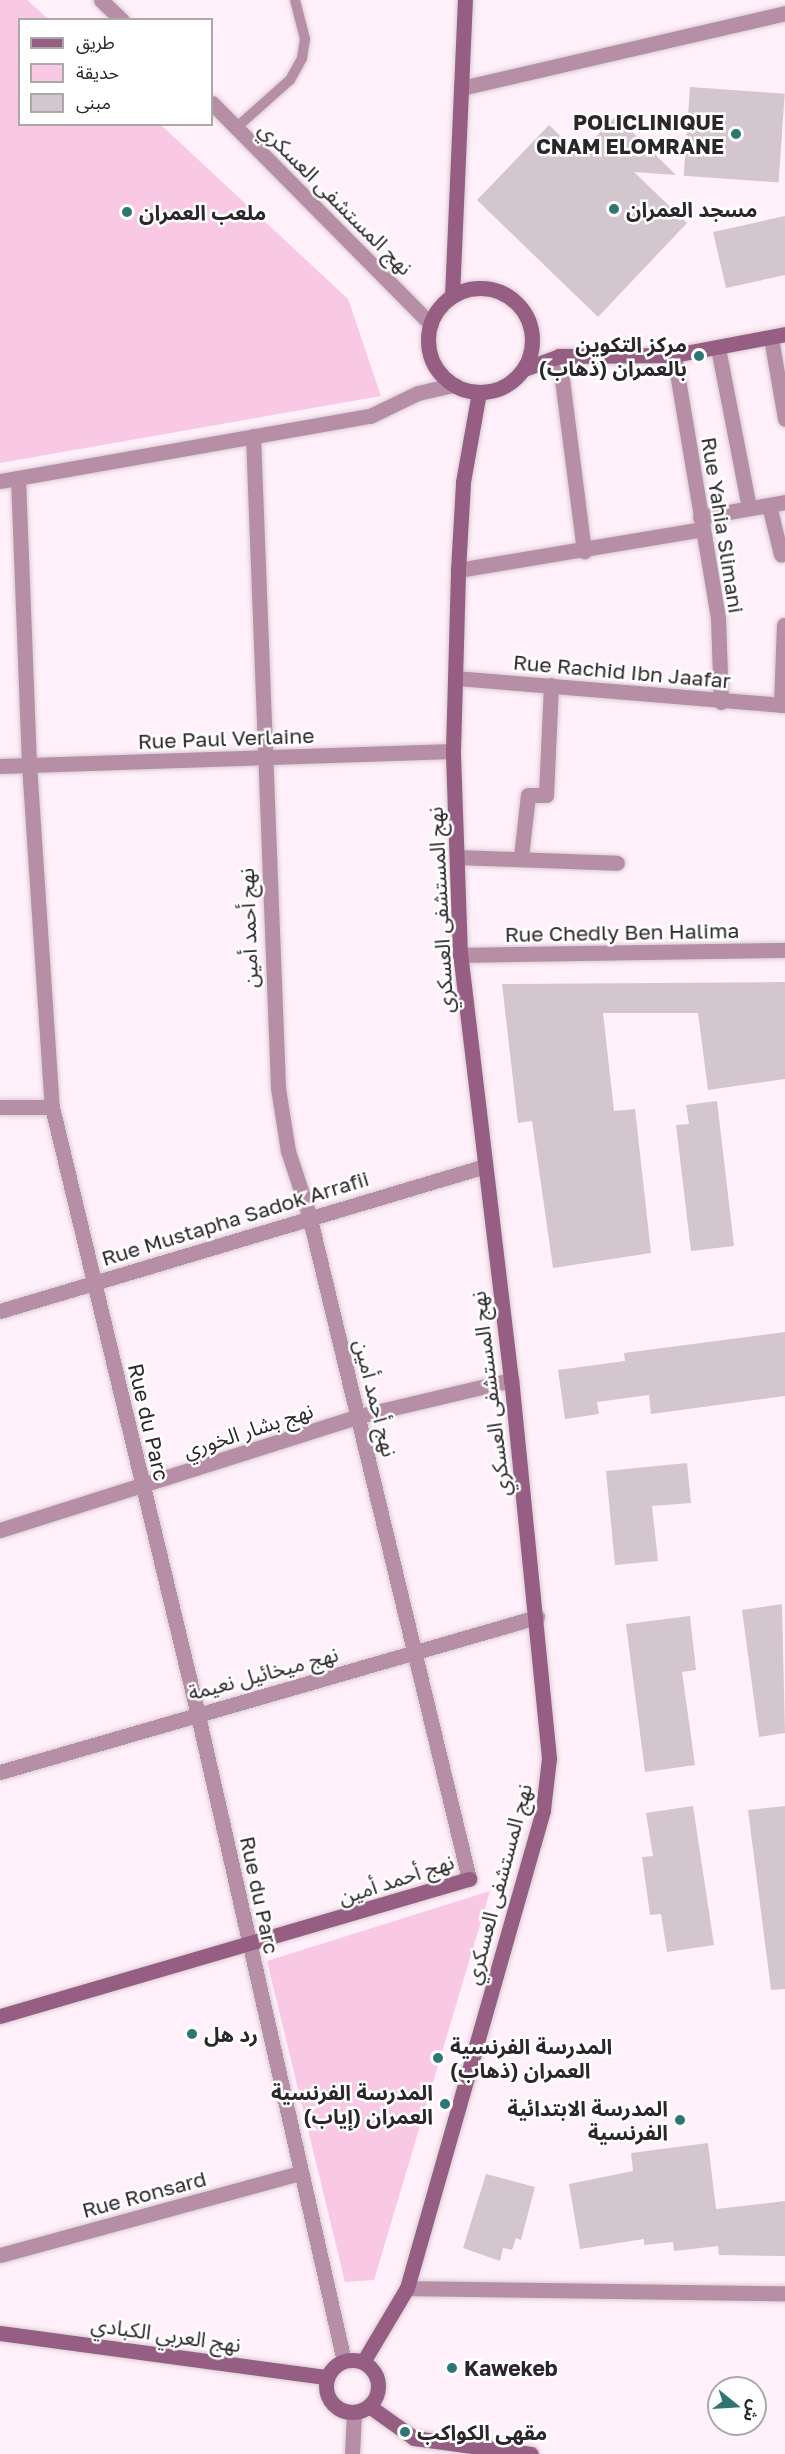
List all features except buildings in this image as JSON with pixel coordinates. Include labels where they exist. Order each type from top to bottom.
[{"type":"street","points":[[101,0],[120,18]]},
{"type":"street","points":[[454,385],[431,359],[430,323],[452,296],[465,0]]},
{"type":"street","points":[[461,88],[785,13]]},
{"type":"street","name":"نهج المستشفى العسكري","points":[[213,104],[430,323]]},
{"type":"street","points":[[452,296],[491,288],[524,310],[532,329],[524,369]]},
{"type":"street","points":[[0,481],[370,416],[418,393],[454,385],[479,392],[510,384],[524,369],[559,356],[674,355],[778,336],[785,419]]},
{"type":"street","points":[[718,348],[749,508]]},
{"type":"street","name":"Rue Yahia Slimani","points":[[674,355],[718,618],[721,702]]},
{"type":"street","points":[[559,356],[584,551]]},
{"type":"street","name":"نهج المستشفى العسكري","points":[[363,2362],[407,2288],[543,1810],[549,1758],[537,1617],[511,1380],[482,1167],[460,955],[453,751],[458,570],[463,482],[479,392]]},
{"type":"street","name":"نهج أحمد أمين","points":[[0,2016],[250,1947],[469,1880],[359,1416],[309,1215],[288,1151],[278,1088],[263,759],[253,436]]},
{"type":"street","name":"Rue du Parc","points":[[18,478],[29,764],[52,1107],[197,1712],[299,2173],[344,2361]]},
{"type":"street","points":[[458,570],[584,551],[701,523],[749,508],[777,504],[781,555]]},
{"type":"street","points":[[783,705],[784,625]]},
{"type":"street","name":"Rue Rachid Ibn Jaafar","points":[[456,678],[721,702],[783,705]]},
{"type":"street","points":[[521,857],[528,795],[546,795],[551,685]]},
{"type":"street","name":"Rue Paul Verlaine","points":[[0,766],[453,751]]},
{"type":"street","points":[[457,857],[521,857],[617,863]]},
{"type":"street","name":"Rue Chedly Ben Halima","points":[[460,955],[785,950]]},
{"type":"street","points":[[0,1107],[52,1107]]},
{"type":"street","name":"Rue Mustapha Sadok Arrafii","points":[[0,1311],[309,1215],[482,1167]]},
{"type":"street","name":"نهج بشار الخوري","points":[[0,1530],[359,1416],[511,1380]]},
{"type":"street","name":"نهج ميخائيل نعيمة","points":[[0,1772],[197,1712],[414,1654],[537,1617]]},
{"type":"street","name":"Rue Ronsard","points":[[0,2255],[299,2173]]},
{"type":"street","points":[[407,2288],[724,2288],[785,2293]]},
{"type":"street","name":"نهج العربي الكبادي","points":[[0,2333],[327,2377]]},
{"type":"street","points":[[344,2361],[363,2362],[378,2383],[369,2406],[354,2413],[331,2402],[327,2377],[344,2361]]},
{"type":"street","points":[[369,2406],[414,2438],[531,2454]]},
{"type":"street","points":[[352,2454],[354,2413]]},
{"type":"lane","points":[[237,127],[290,80],[302,58],[305,39],[295,0]]},
{"type":"green space","name":"ملعب العمران","points":[[0,0],[27,0],[47,18],[18,18],[18,126],[162,126],[348,299],[381,396],[0,463]]},
{"type":"green space","points":[[490,1891],[374,2280],[345,2282],[267,1961]]},
{"type":"place","name":"POLICLINIQUE CNAM ELOMRANE","points":[[736,134]]},
{"type":"place","name":"مسجد العمران","points":[[614,209]]},
{"type":"place","name":"ملعب العمران","points":[[127,212]]},
{"type":"place","name":"مركز التكوين بالعمران (ذهاب)","points":[[699,356]]},
{"type":"place","name":"رد هل","points":[[192,2034]]},
{"type":"place","name":"المدرسة الفرنسية العمران (ذهاب)","points":[[438,2058]]},
{"type":"place","name":"المدرسة الفرنسية العمران (إياب)","points":[[445,2104]]},
{"type":"place","name":"المدرسة الابتدائية الفرنسية","points":[[680,2120]]},
{"type":"place","name":"Kawekeb","points":[[452,2368]]},
{"type":"place","name":"مقهى الكواكب","points":[[405,2432]]}]
